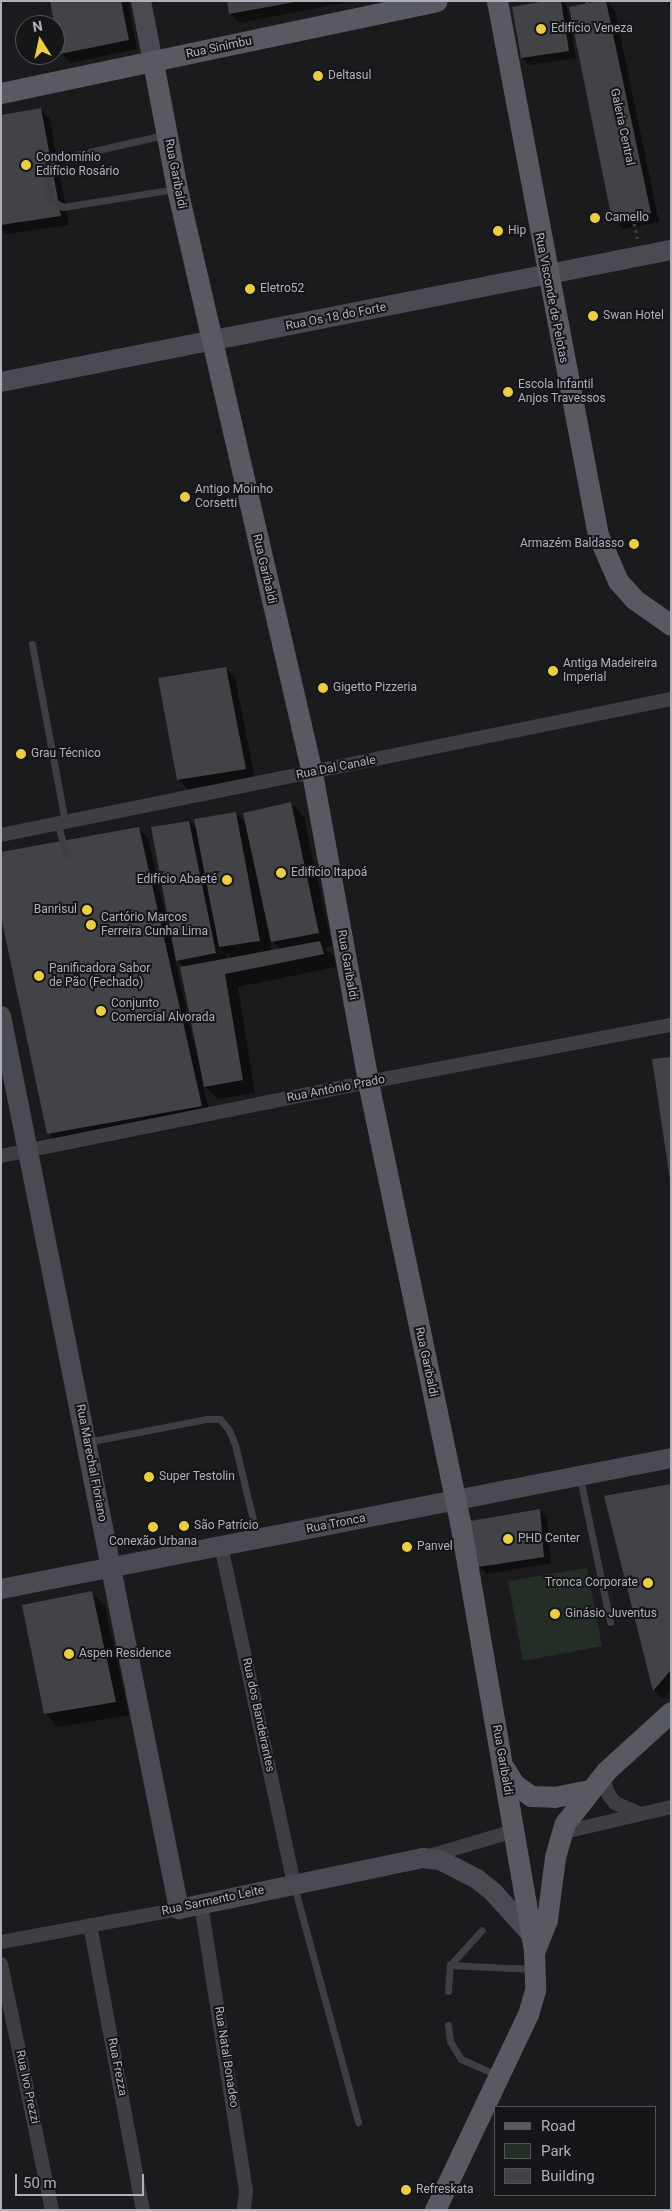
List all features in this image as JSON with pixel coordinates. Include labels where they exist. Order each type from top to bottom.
[{"type":"main road","name":"Rua Sinimbu","points":[[1,93],[436,1]]},
{"type":"main road","name":"Rua Visconde de Pelotas","points":[[497,1],[546,274],[598,535],[607,561],[618,581],[634,598],[671,625]]},
{"type":"main road","name":"Rua Garibaldi","points":[[152,62],[177,189],[312,773],[368,1082],[455,1500],[504,1767],[533,1951]]},
{"type":"main road","points":[[435,2210],[500,2077],[528,2014],[533,1951],[546,1918],[560,1833],[589,1790],[606,1771],[671,1712]]},
{"type":"main road","points":[[504,1767],[514,1784],[531,1796],[554,1797],[589,1790]]},
{"type":"street","name":"Rua Garibaldi","points":[[141,1],[152,62]]},
{"type":"street","name":"Rua Os 18 do Forte","points":[[1,382],[212,342],[671,250]]},
{"type":"street","name":"Rua Dal Canale","points":[[1,835],[671,700]]},
{"type":"street","name":"Rua Marechal Floriano","points":[[1,1016],[180,1909]]},
{"type":"street","name":"Rua Antônio Prado","points":[[1,1156],[368,1082],[671,1026]]},
{"type":"street","name":"Rua Tronca","points":[[1,1589],[671,1458]]},
{"type":"street","name":"Rua dos Bandeirantes","points":[[221,1546],[294,1884]]},
{"type":"street","points":[[606,1771],[604,1783],[615,1803],[638,1812]]},
{"type":"street","points":[[560,1833],[638,1812],[671,1807]]},
{"type":"street","name":"Rua Sarmento Leite","points":[[1,1942],[180,1909],[424,1858],[514,1831]]},
{"type":"street","name":"Rua Sarmento Leite","points":[[424,1858],[440,1860],[477,1879],[494,1893],[533,1951]]},
{"type":"street","name":"Rua Natal Bonadeo","points":[[201,1904],[246,2190],[244,2210]]},
{"type":"street","name":"Rua Frezza","points":[[90,1925],[143,2210]]},
{"type":"street","name":"Rua Ivo Prezzi","points":[[1,1964],[52,2210]]},
{"type":"lane","points":[[167,134],[54,160],[45,172],[51,200],[64,207],[177,189]]},
{"type":"lane","points":[[32,644],[66,855]]},
{"type":"lane","points":[[87,1442],[206,1419],[220,1419],[229,1430],[235,1445],[258,1539]]},
{"type":"lane","points":[[580,1476],[610,1622]]},
{"type":"lane","points":[[294,1884],[358,2122]]},
{"type":"lane","points":[[448,1991],[450,1965],[482,1930]]},
{"type":"lane","points":[[450,1965],[533,1951]]},
{"type":"lane","points":[[448,2025],[450,2041],[461,2059],[500,2077]]},
{"type":"path","name":"Galeria Central","points":[[587,1],[641,256]]},
{"type":"green space","name":"Ginásio Juventus","points":[[587,1568],[602,1646],[523,1661],[508,1581]]},
{"type":"building","points":[[50,1],[121,1],[129,40],[65,53],[65,15],[53,15]]},
{"type":"building","points":[[227,1],[295,1],[295,2],[229,14]]},
{"type":"building","name":"Edifício Veneza","points":[[545,1],[561,1],[569,51],[521,58],[512,7]]},
{"type":"building","points":[[606,1],[651,213],[612,220],[569,7]]},
{"type":"building","name":"Condomínio Edifício Rosário","points":[[41,108],[61,216],[1,225],[1,115]]},
{"type":"building","points":[[226,667],[246,769],[177,780],[158,678]]},
{"type":"building","name":"Edifício Itapoá","points":[[291,802],[319,933],[271,942],[243,813]]},
{"type":"building","name":"Edifício Abaeté","points":[[236,812],[260,941],[219,947],[194,819]]},
{"type":"building","points":[[189,821],[216,953],[176,961],[151,827]]},
{"type":"building","name":"Conjunto Comercial Alvorada","points":[[139,827],[202,1106],[47,1134],[1,917],[1,852]]},
{"type":"building","points":[[320,941],[324,954],[225,974],[243,1080],[204,1087],[180,967]]},
{"type":"building","points":[[671,1057],[671,1180],[670,1180],[652,1059]]},
{"type":"building","name":"Tronca Corporate","points":[[671,1484],[671,1670],[653,1691],[604,1496]]},
{"type":"building","name":"PHD Center","points":[[540,1509],[544,1557],[478,1567],[470,1521]]},
{"type":"building","name":"Aspen Residence","points":[[92,1591],[116,1702],[44,1714],[22,1605]]},
{"type":"place","name":"Edifício Veneza","points":[[541,29]]},
{"type":"place","name":"Deltasul","points":[[318,76]]},
{"type":"place","name":"Condomínio Edifício Rosário","points":[[26,165]]},
{"type":"place","name":"Camello","points":[[595,218]]},
{"type":"place","name":"Hip","points":[[498,231]]},
{"type":"place","name":"Eletro52","points":[[250,289]]},
{"type":"place","name":"Swan Hotel","points":[[593,316]]},
{"type":"place","name":"Escola Infantil Anjos Travessos","points":[[508,392]]},
{"type":"place","name":"Antigo Moinho Corsetti","points":[[185,497]]},
{"type":"place","name":"Armazém Baldasso","points":[[634,544]]},
{"type":"place","name":"Antiga Madeireira Imperial","points":[[553,671]]},
{"type":"place","name":"Gigetto Pizzeria","points":[[323,688]]},
{"type":"place","name":"Grau Técnico","points":[[21,754]]},
{"type":"place","name":"Edifício Itapoá","points":[[281,873]]},
{"type":"place","name":"Edifício Abaeté","points":[[227,880]]},
{"type":"place","name":"Banrisul","points":[[87,910]]},
{"type":"place","name":"Cartório Marcos Ferreira Cunha Lima","points":[[91,925]]},
{"type":"place","name":"Panificadora Sabor de Pão (Fechado)","points":[[39,976]]},
{"type":"place","name":"Conjunto Comercial Alvorada","points":[[101,1011]]},
{"type":"place","name":"Super Testolin","points":[[149,1477]]},
{"type":"place","name":"São Patrício","points":[[184,1526]]},
{"type":"place","name":"Conexão Urbana","points":[[153,1527]]},
{"type":"place","name":"PHD Center","points":[[508,1539]]},
{"type":"place","name":"Panvel","points":[[407,1547]]},
{"type":"place","name":"Tronca Corporate","points":[[648,1583]]},
{"type":"place","name":"Ginásio Juventus","points":[[555,1614]]},
{"type":"place","name":"Aspen Residence","points":[[69,1654]]},
{"type":"place","name":"Refreskata","points":[[406,2190]]}]
